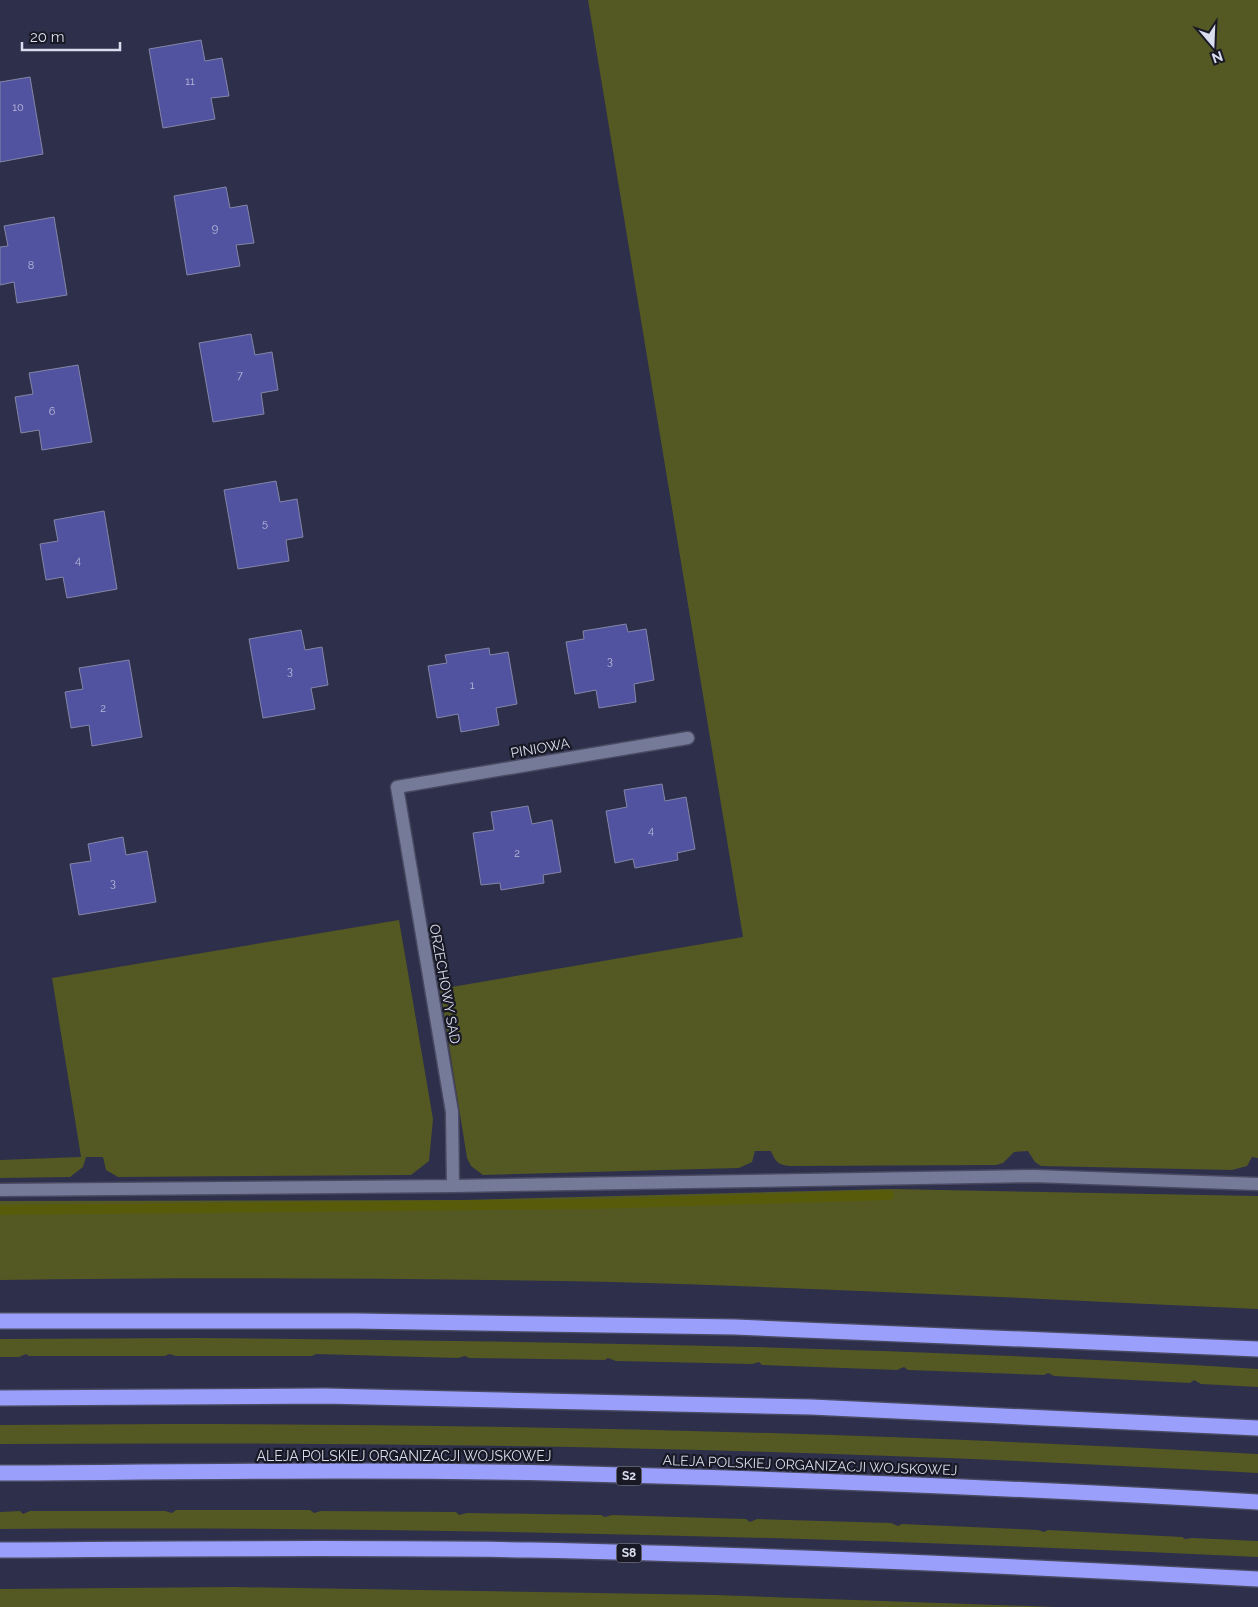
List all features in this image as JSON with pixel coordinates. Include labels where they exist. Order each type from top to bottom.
[{"type":"highway","points":[[0,1321],[356,1321],[735,1327],[1258,1349]]},
{"type":"highway","points":[[0,1398],[325,1396],[801,1406],[1258,1428]]},
{"type":"highway","name":"ALEJA POLSKIEJ ORGANIZACJI WOJSKOWEJ","points":[[0,1473],[338,1471],[548,1473],[958,1486],[1258,1502]]},
{"type":"highway","name":"S8","points":[[0,1550],[346,1549],[731,1555],[909,1561],[1258,1579]]},
{"type":"street","name":"PINIOWA","points":[[397,787],[688,738]]},
{"type":"street","name":"ORZECHOWY SAD","points":[[397,787],[452,1112],[453,1186]]},
{"type":"street","points":[[0,1190],[453,1186],[1034,1176],[1258,1184]]},
{"type":"green space","points":[[588,0],[1258,0],[1258,1158],[1252,1157],[1247,1166],[1232,1170],[1041,1166],[1035,1162],[1028,1151],[1014,1152],[1003,1163],[996,1165],[790,1166],[778,1162],[771,1151],[755,1151],[752,1162],[739,1168],[483,1175],[471,1166],[467,1158],[440,989],[743,937]]},
{"type":"green space","points":[[399,920],[433,1119],[429,1161],[411,1175],[118,1177],[106,1170],[103,1157],[86,1157],[83,1167],[70,1177],[0,1178],[0,1160],[81,1157],[52,978]]},
{"type":"green space","points":[[891,1189],[1258,1196],[1258,1309],[613,1282],[306,1278],[0,1280],[0,1201],[463,1200]]},
{"type":"green space","points":[[197,1338],[728,1346],[1126,1361],[1258,1369],[1258,1387],[1201,1384],[1194,1380],[1190,1383],[1054,1376],[1048,1373],[1044,1375],[908,1370],[904,1367],[897,1370],[762,1365],[759,1362],[752,1364],[616,1361],[608,1358],[605,1360],[469,1358],[465,1356],[458,1358],[316,1354],[312,1356],[176,1356],[169,1354],[165,1356],[29,1356],[26,1354],[19,1357],[0,1357],[0,1339]]},
{"type":"green space","points":[[170,1424],[578,1428],[1122,1447],[1258,1454],[1258,1473],[944,1458],[629,1448],[157,1443],[0,1444],[0,1425]]},
{"type":"green space","points":[[176,1510],[310,1510],[314,1513],[321,1511],[456,1512],[459,1515],[467,1513],[601,1515],[605,1517],[612,1515],[746,1519],[750,1522],[757,1519],[891,1523],[898,1526],[902,1524],[1038,1530],[1044,1532],[1048,1530],[1182,1537],[1185,1539],[1258,1541],[1258,1557],[944,1544],[629,1534],[315,1529],[0,1529],[0,1512],[20,1511],[23,1514],[30,1511],[165,1511],[172,1513]]},
{"type":"green space","points":[[233,1587],[715,1595],[1056,1607],[0,1607],[0,1589]]},
{"type":"building","points":[[201,40],[205,61],[222,58],[229,96],[211,98],[215,119],[163,128],[149,49]]},
{"type":"building","points":[[30,77],[43,154],[0,162],[0,82]]},
{"type":"building","points":[[226,187],[230,208],[247,205],[254,243],[236,245],[240,266],[187,275],[174,196]]},
{"type":"building","points":[[54,217],[67,295],[17,303],[14,282],[0,285],[0,247],[8,246],[4,226]]},
{"type":"building","points":[[251,334],[255,355],[272,352],[278,390],[261,393],[264,414],[213,422],[199,343]]},
{"type":"building","points":[[78,365],[92,442],[42,450],[39,430],[21,433],[15,397],[33,394],[29,373]]},
{"type":"building","points":[[276,481],[280,502],[297,499],[303,537],[286,540],[289,561],[238,569],[224,490]]},
{"type":"building","points":[[104,511],[117,589],[67,598],[63,577],[46,580],[40,544],[58,541],[54,520]]},
{"type":"building","points":[[626,624],[628,632],[646,629],[654,680],[634,684],[636,702],[599,708],[596,690],[575,694],[566,642],[584,639],[583,631]]},
{"type":"building","points":[[301,630],[305,650],[322,647],[328,685],[311,688],[315,709],[263,718],[249,639]]},
{"type":"building","points":[[489,648],[490,655],[508,652],[517,704],[496,708],[499,725],[461,732],[458,714],[437,718],[428,666],[447,663],[445,655]]},
{"type":"building","points":[[129,660],[142,737],[92,746],[89,725],[71,728],[65,692],[83,689],[79,668]]},
{"type":"building","points":[[662,784],[665,801],[686,797],[695,849],[677,853],[678,860],[635,868],[633,859],[615,863],[606,811],[627,807],[624,790]]},
{"type":"building","points":[[528,806],[532,824],[552,820],[561,872],[543,875],[544,883],[501,890],[500,883],[481,885],[473,833],[494,830],[491,812]]},
{"type":"building","points":[[123,837],[126,855],[147,851],[156,902],[79,915],[70,864],[91,861],[88,844]]},
{"type":"waterway","points":[[0,1210],[596,1204],[889,1195]]}]
